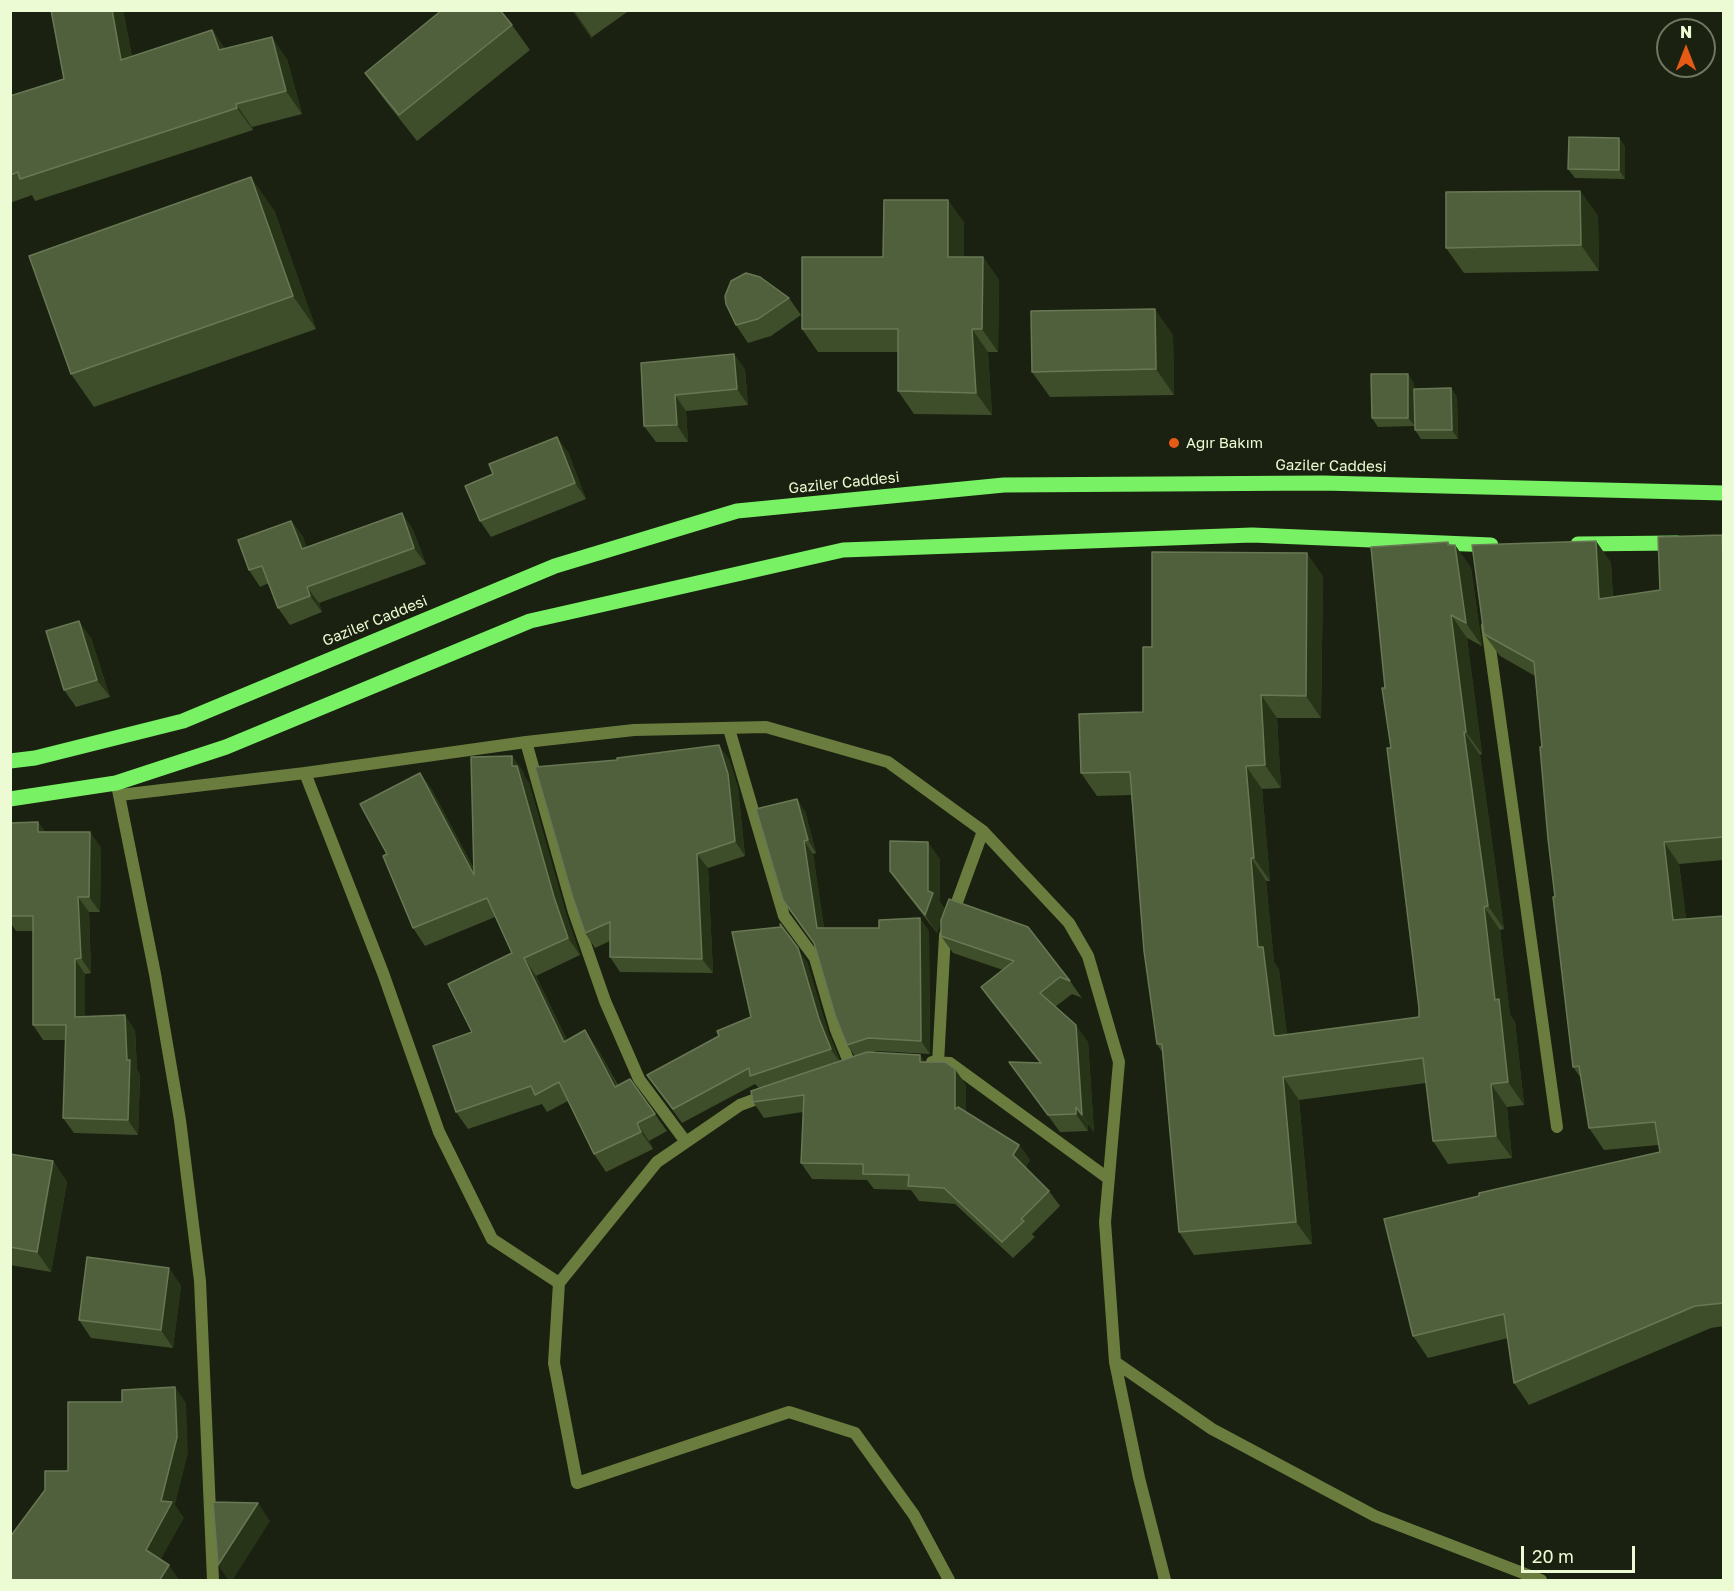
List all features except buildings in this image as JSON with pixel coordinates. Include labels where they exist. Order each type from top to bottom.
[{"type":"main road","name":"Gaziler Caddesi","points":[[10,761],[35,758],[183,721],[555,566],[737,511],[1004,485],[1323,483],[1724,493]]},
{"type":"main road","points":[[10,799],[118,789],[226,747],[530,621],[843,550],[1252,535],[1477,551],[1511,545]]},
{"type":"main road","points":[[1558,544],[1688,543]]},
{"type":"street","points":[[1486,617],[1557,1127]]},
{"type":"street","points":[[213,1581],[200,1281],[180,1120],[155,974],[118,789],[305,773],[525,742],[634,730],[766,727],[888,762],[983,831],[1069,923],[1088,956],[1119,1062],[1105,1222],[1115,1362],[1139,1478],[1165,1581]]},
{"type":"street","points":[[729,729],[784,916],[815,958],[836,1030],[850,1067]]},
{"type":"street","points":[[525,742],[574,912],[605,1001],[639,1078],[686,1142]]},
{"type":"street","points":[[305,773],[378,962],[439,1132],[486,1229],[492,1239],[559,1283]]},
{"type":"street","points":[[938,1063],[945,935],[983,831]]},
{"type":"street","points":[[918,1061],[950,1063],[1109,1179]]},
{"type":"street","points":[[784,1090],[740,1105],[657,1162],[559,1283],[554,1364],[577,1483],[789,1412],[855,1433],[914,1515],[949,1581]]},
{"type":"street","points":[[1115,1362],[1212,1429],[1375,1516],[1541,1581]]},
{"type":"place","name":"Ağır Bakım","points":[[1174,443]]}]
